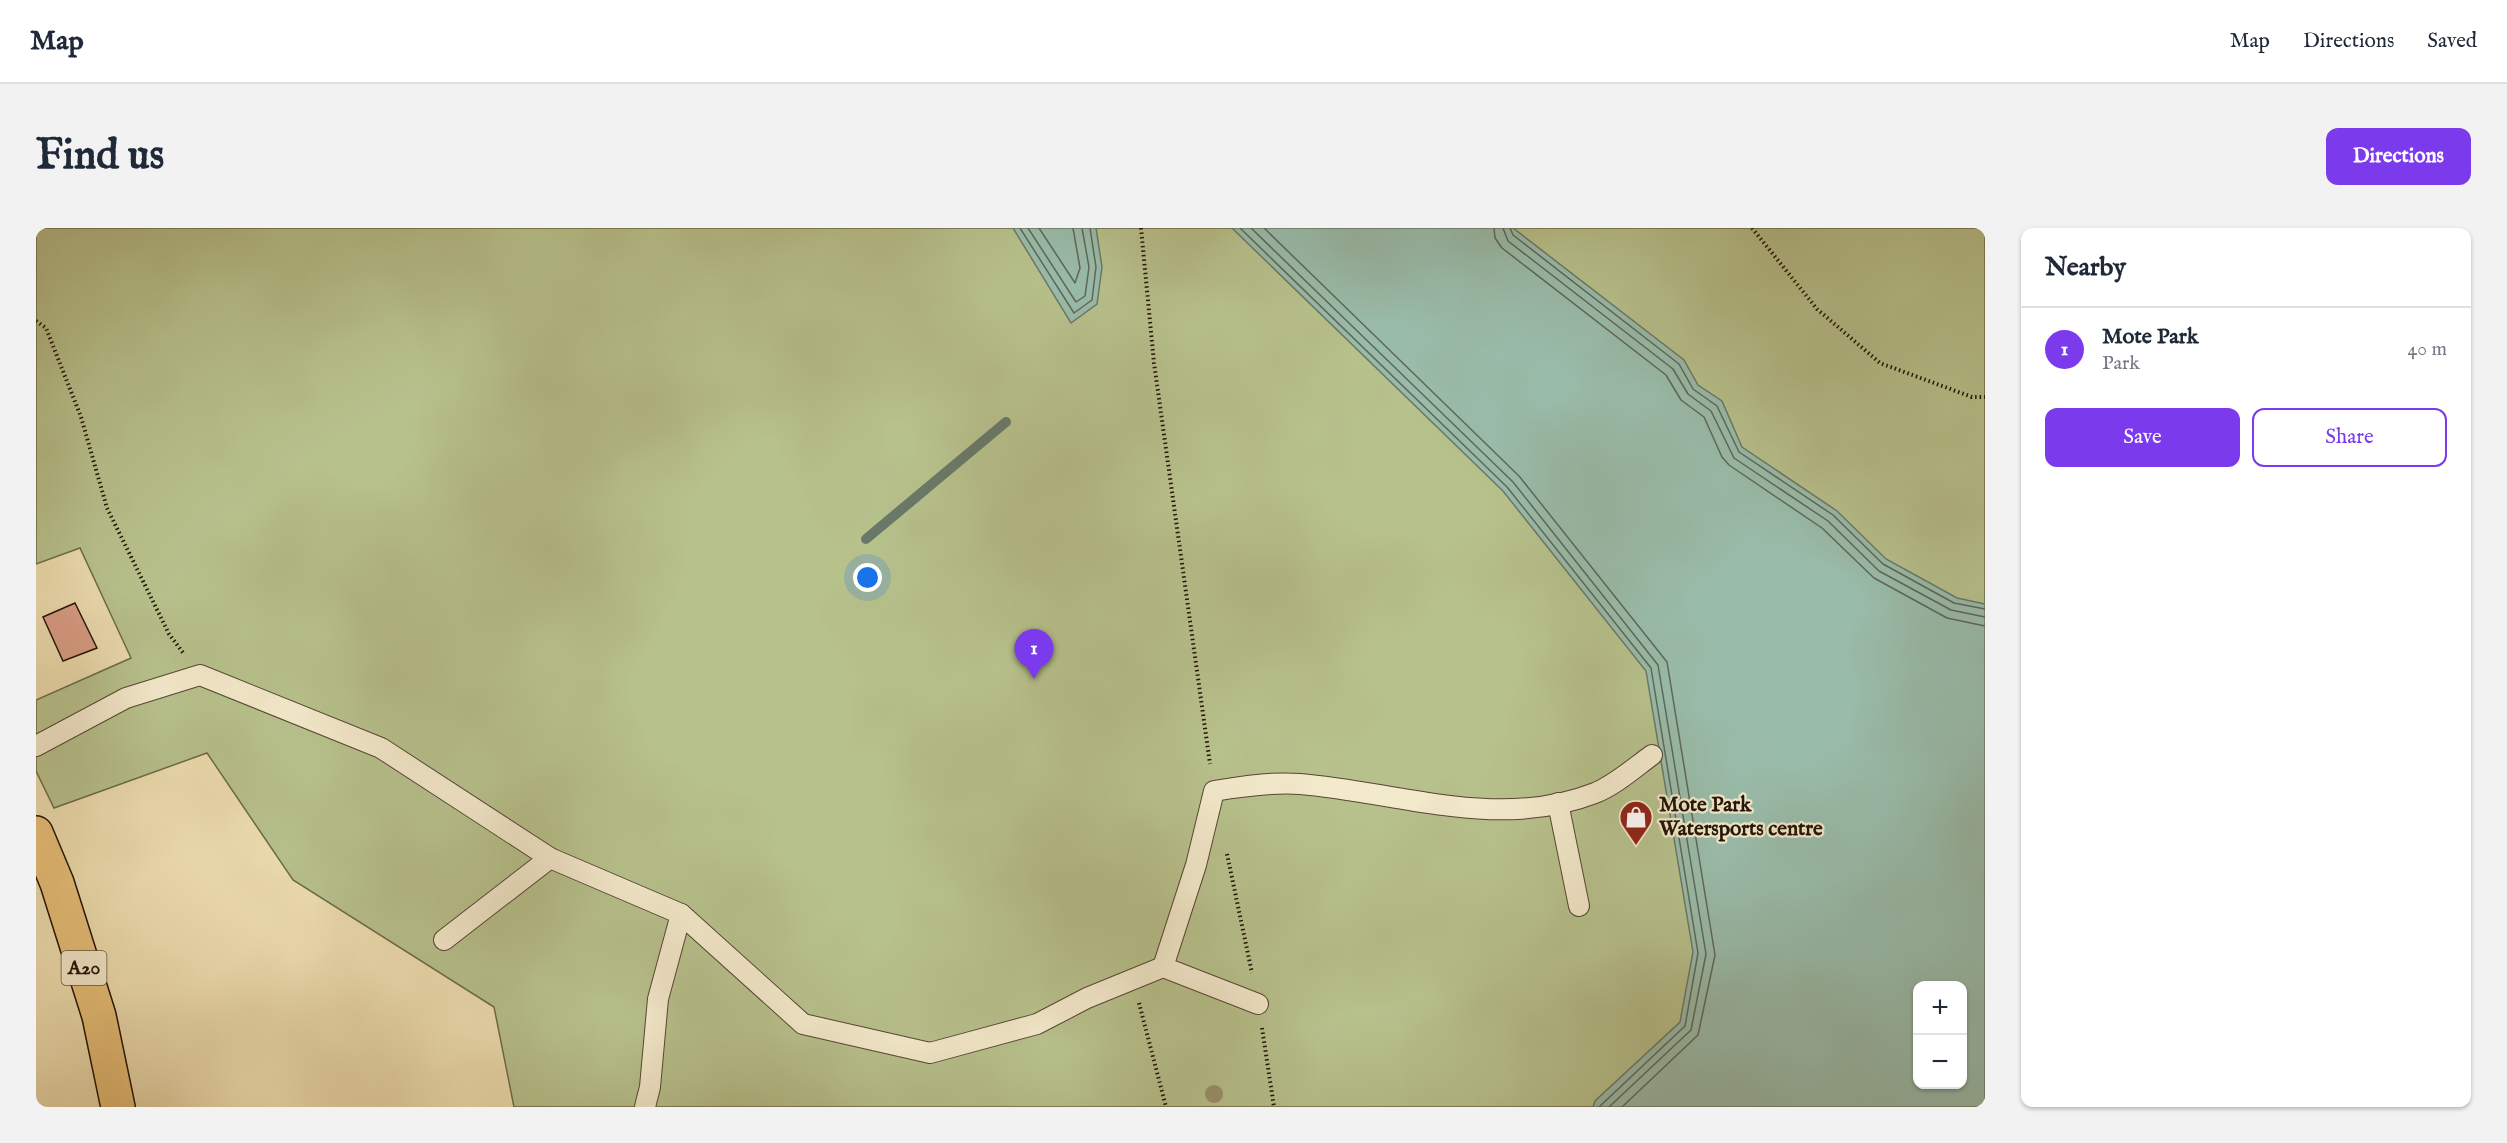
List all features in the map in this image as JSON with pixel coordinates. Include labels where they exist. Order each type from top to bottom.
[{"type":"main road","name":"A20","points":[[36,833],[57,883],[99,1016],[118,1107]]},
{"type":"lane","points":[[36,746],[126,698],[200,675],[381,748],[550,858],[681,914],[803,1024],[930,1053],[1037,1024],[1163,967],[1258,1004]]},
{"type":"lane","points":[[1163,967],[1196,865],[1214,791],[1253,784],[1298,784],[1347,789],[1452,807],[1511,811],[1558,803],[1598,792],[1652,755]]},
{"type":"lane","points":[[1558,803],[1579,906]]},
{"type":"lane","points":[[444,940],[550,858]]},
{"type":"lane","points":[[645,1107],[650,1087],[658,999],[681,914]]},
{"type":"path","points":[[1141,228],[1154,363],[1214,791]]},
{"type":"path","points":[[1752,228],[1817,309],[1880,363],[1972,397],[1985,397]]},
{"type":"path","points":[[36,321],[46,328],[81,417],[107,508],[169,634],[200,675]]},
{"type":"path","points":[[1226,847],[1258,1004],[1274,1107]]},
{"type":"path","points":[[1133,979],[1166,1107]]},
{"type":"green space","points":[[36,228],[1985,228],[1985,1107],[514,1107],[494,1007],[293,880],[207,753],[54,808],[36,771],[36,700],[131,658],[80,548],[36,564]]},
{"type":"water","points":[[1013,228],[1096,228],[1102,267],[1097,304],[1071,323]]},
{"type":"water","points":[[1232,228],[1513,228],[1684,360],[1698,385],[1722,401],[1742,447],[1837,511],[1886,559],[1957,598],[1985,604],[1985,1107],[1593,1107],[1595,1101],[1680,1022],[1693,952],[1646,671],[1503,491]]},
{"type":"building","points":[[75,603],[97,648],[63,661],[43,617]]},
{"type":"waterway","points":[[866,539],[1006,422]]},
{"type":"place","name":"Mote Park","points":[[1034,679]]},
{"type":"place","name":"Mote Park Watersports centre","points":[[1636,846]]}]
